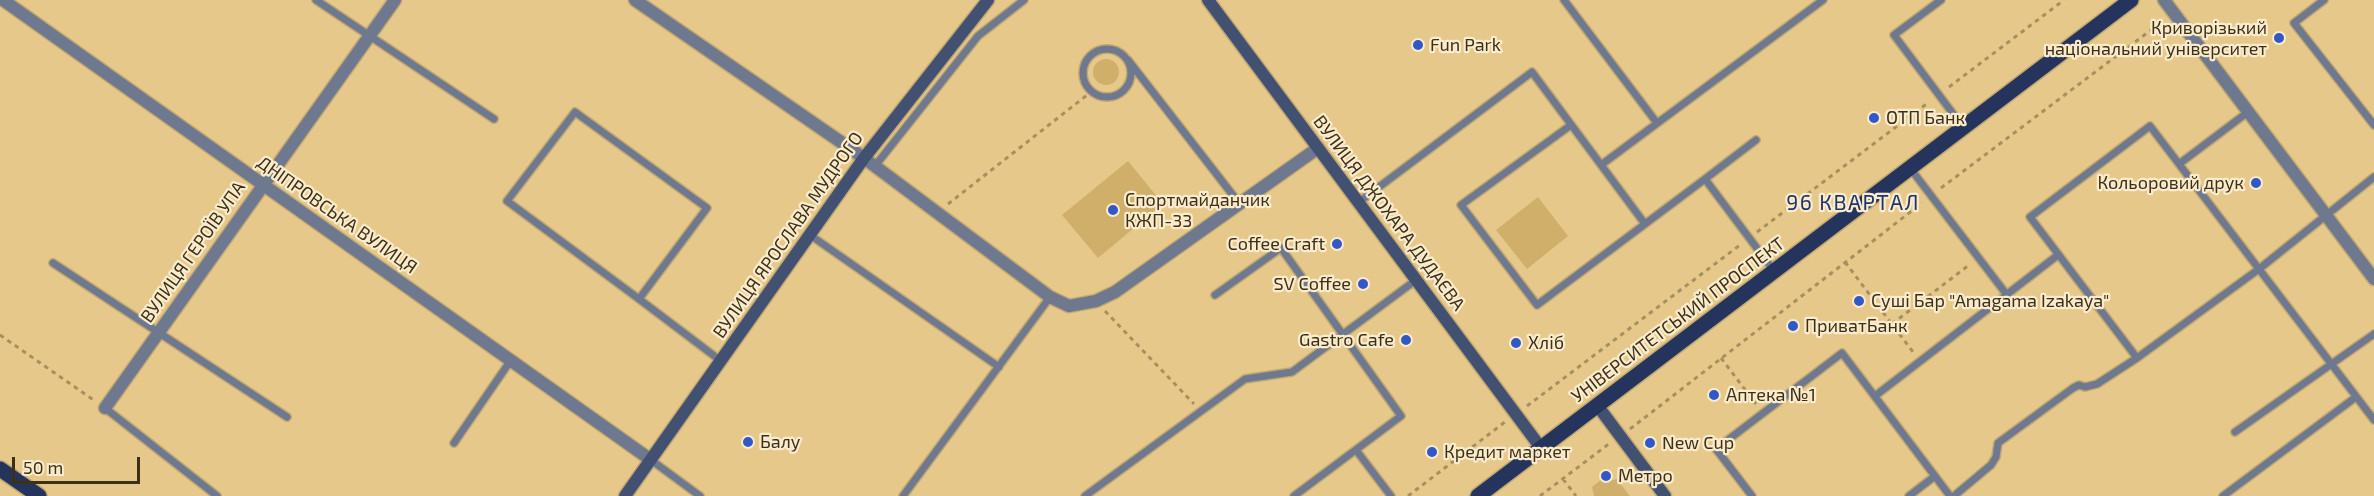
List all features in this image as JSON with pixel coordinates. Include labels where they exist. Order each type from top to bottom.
[{"type":"main road","name":"УНІВЕРСИТЕТСЬКИЙ ПРОСПЕКТ","points":[[1485,494],[1597,405],[2131,0]]},
{"type":"main road","points":[[0,469],[39,496]]},
{"type":"street","name":"ДНІПРОВСЬКА ВУЛИЦЯ","points":[[3,0],[651,460]]},
{"type":"street","name":"ВУЛИЦЯ ГЕРОЇВ УПА","points":[[105,408],[395,0]]},
{"type":"street","points":[[635,0],[864,158],[1050,297],[1069,306],[1096,301],[1115,292],[1318,148]]},
{"type":"street","name":"ВУЛИЦЯ ЯРОСЛАВА МУДРОГО","points":[[625,496],[864,158],[987,0]]},
{"type":"street","name":"ВУЛИЦЯ ДЖОХАРА ДУДАЄВА","points":[[1208,0],[1541,448]]},
{"type":"street","points":[[2164,0],[2374,279]]},
{"type":"street","points":[[1597,405],[1665,496]]},
{"type":"lane","points":[[316,0],[494,119]]},
{"type":"lane","points":[[875,166],[978,36],[1024,0]]},
{"type":"lane","points":[[1564,0],[1657,123]]},
{"type":"lane","points":[[1601,165],[1823,0]]},
{"type":"lane","points":[[1941,0],[1894,34],[1963,127]]},
{"type":"lane","points":[[2324,0],[2294,23],[2374,125]]},
{"type":"lane","points":[[1128,60],[1131,77],[1127,87],[1118,95],[1107,98],[1091,92],[1084,83],[1082,72],[1085,61],[1093,52],[1103,48],[1115,49],[1128,60],[1239,203]]},
{"type":"lane","points":[[1359,202],[1532,72],[1646,224]]},
{"type":"lane","points":[[639,298],[707,208],[575,112],[507,201],[721,361]]},
{"type":"lane","points":[[2179,164],[2248,112]]},
{"type":"lane","points":[[1571,125],[1461,205],[1537,305],[1756,140]]},
{"type":"lane","points":[[2137,358],[2030,217],[2150,126],[2374,420]]},
{"type":"lane","points":[[1910,168],[2007,295]]},
{"type":"lane","points":[[1752,496],[1716,449],[1842,353],[1952,496],[1991,465],[1996,458],[1998,443],[2073,388],[2079,385],[2085,387],[2097,384],[2137,358],[2259,269],[2374,177]]},
{"type":"lane","points":[[1705,179],[1774,271]]},
{"type":"lane","points":[[810,235],[999,367]]},
{"type":"lane","points":[[1215,295],[1281,248],[1401,416],[1294,496]]},
{"type":"lane","points":[[1875,396],[2058,255]]},
{"type":"lane","points":[[53,263],[287,417]]},
{"type":"lane","points":[[1085,496],[1245,379],[1292,372],[1416,280]]},
{"type":"lane","points":[[903,496],[1050,297]]},
{"type":"lane","points":[[2235,432],[2374,334]]},
{"type":"lane","points":[[454,443],[511,360]]},
{"type":"lane","points":[[2223,496],[2356,397]]},
{"type":"lane","points":[[105,408],[217,496]]},
{"type":"lane","points":[[1356,450],[1391,496]]},
{"type":"lane","points":[[651,460],[700,496]]},
{"type":"lane","points":[[1909,496],[1935,476]]},
{"type":"path","points":[[1408,496],[2064,0]]},
{"type":"path","points":[[1540,496],[2174,13]]},
{"type":"path","points":[[937,212],[1091,92]]},
{"type":"path","points":[[1892,324],[1978,258]]},
{"type":"path","points":[[1845,262],[1920,362]]},
{"type":"path","points":[[1096,301],[1200,410]]},
{"type":"path","points":[[0,335],[105,408]]},
{"type":"path","points":[[1721,358],[1763,413]]},
{"type":"path","points":[[1563,479],[1576,496]]},
{"type":"shaded area","points":[[1106,59],[1115,63],[1119,72],[1115,81],[1106,85],[1097,81],[1093,72],[1097,63]]},
{"type":"shaded area","name":"Спортмайданчик КЖП-33","points":[[1128,161],[1163,204],[1098,258],[1062,215]]},
{"type":"shaded area","points":[[1538,197],[1568,236],[1527,269],[1496,230]]},
{"type":"shaded area","points":[[1602,479],[1607,481],[1617,479],[1630,496],[1594,496],[1592,487]]},
{"type":"place","name":"Криворізький національний університет","points":[[2279,38]]},
{"type":"place","name":"Fun Park","points":[[1418,45]]},
{"type":"place","name":"ОТП Банк","points":[[1874,118]]},
{"type":"place","name":"Кольоровий друк","points":[[2256,183]]},
{"type":"place","name":"Спортмайданчик КЖП-33","points":[[1113,210]]},
{"type":"place","name":"Coffee Craft","points":[[1337,244]]},
{"type":"place","name":"SV Coffee","points":[[1363,284]]},
{"type":"place","name":"Суші Бар \"Amagama Izakaya\"","points":[[1859,301]]},
{"type":"place","name":"ПриватБанк","points":[[1793,326]]},
{"type":"place","name":"Gastro Cafe","points":[[1406,340]]},
{"type":"place","name":"Хліб","points":[[1516,343]]},
{"type":"place","name":"Аптека №1","points":[[1714,395]]},
{"type":"place","name":"Балу","points":[[748,442]]},
{"type":"place","name":"New Cup","points":[[1650,443]]},
{"type":"place","name":"Кредит маркет","points":[[1432,452]]},
{"type":"place","name":"Метро","points":[[1606,476]]},
{"type":"district","name":"96 КВАРТАЛ","points":[[1853,203]]}]
